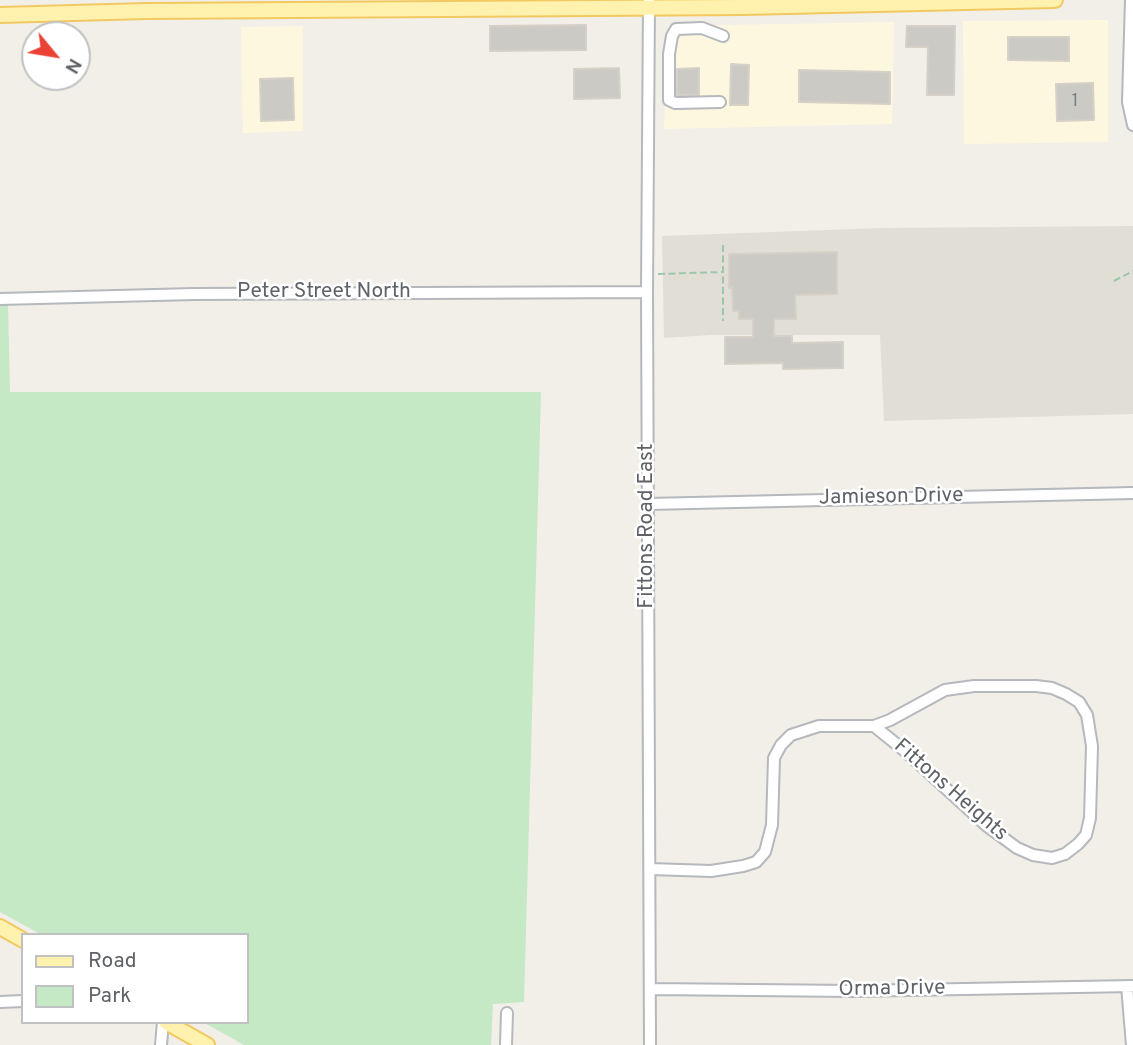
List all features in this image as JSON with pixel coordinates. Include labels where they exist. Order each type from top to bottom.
[{"type":"main road","points":[[0,15],[146,6],[649,3],[743,7],[1055,0]]},
{"type":"main road","points":[[0,927],[21,939]]},
{"type":"main road","points":[[168,1024],[207,1045]]},
{"type":"street","points":[[1131,0],[1128,102],[1133,125]]},
{"type":"street","name":"Fittons Road East","points":[[649,3],[647,292],[650,1045]]},
{"type":"street","points":[[720,102],[675,103],[669,100],[669,54],[671,36],[676,29],[702,28],[723,36]]},
{"type":"street","name":"Peter Street North","points":[[0,299],[194,294],[647,292]]},
{"type":"street","name":"Jamieson Drive","points":[[648,504],[1133,493]]},
{"type":"street","name":"Fittons Heights","points":[[650,869],[711,871],[756,862],[765,852],[772,825],[774,758],[791,735],[819,726],[874,726],[945,690],[974,685],[1052,688],[1079,702],[1087,715],[1092,746],[1090,818],[1086,835],[1065,854],[1052,858],[1017,848],[986,826],[874,726]]},
{"type":"street","points":[[1130,986],[1132,1045]]},
{"type":"street","name":"Orma Drive","points":[[651,989],[852,991],[1130,986]]},
{"type":"street","points":[[0,1002],[21,1001]]},
{"type":"street","points":[[506,1045],[507,1013]]},
{"type":"street","points":[[161,1045],[164,1024]]},
{"type":"path","points":[[723,245],[723,321]]},
{"type":"path","points":[[1114,281],[1133,271]]},
{"type":"path","points":[[654,274],[722,272]]},
{"type":"shaded area","points":[[1108,20],[1108,142],[964,144],[963,21]]},
{"type":"shaded area","points":[[894,22],[892,124],[664,129],[668,26]]},
{"type":"shaded area","points":[[303,26],[303,131],[243,133],[241,27]]},
{"type":"shaded area","points":[[1133,226],[1133,414],[884,421],[880,335],[711,335],[664,338],[662,236],[882,228]]},
{"type":"green space","points":[[0,305],[8,305],[10,392],[541,392],[524,1002],[493,1004],[491,1045],[244,1045],[207,1024],[248,1024],[248,933],[38,933],[0,912]]},
{"type":"building","points":[[586,25],[586,50],[490,51],[490,26]]},
{"type":"building","points":[[907,26],[955,26],[954,95],[927,95],[928,47],[906,47]]},
{"type":"building","points":[[1008,37],[1069,37],[1069,61],[1008,60]]},
{"type":"building","points":[[731,64],[749,65],[748,105],[730,105]]},
{"type":"building","points":[[619,68],[620,98],[574,99],[574,69]]},
{"type":"building","points":[[699,68],[699,95],[677,95],[677,69]]},
{"type":"building","points":[[799,70],[890,72],[890,104],[799,102]]},
{"type":"building","points":[[293,78],[294,120],[261,121],[260,79]]},
{"type":"building","points":[[1093,83],[1094,120],[1057,121],[1056,84]]},
{"type":"building","points":[[837,252],[837,294],[795,295],[796,319],[774,319],[774,336],[792,336],[792,343],[843,342],[843,368],[783,369],[783,363],[725,364],[725,337],[753,337],[753,319],[739,319],[739,311],[733,311],[732,287],[729,288],[729,254]]}]
